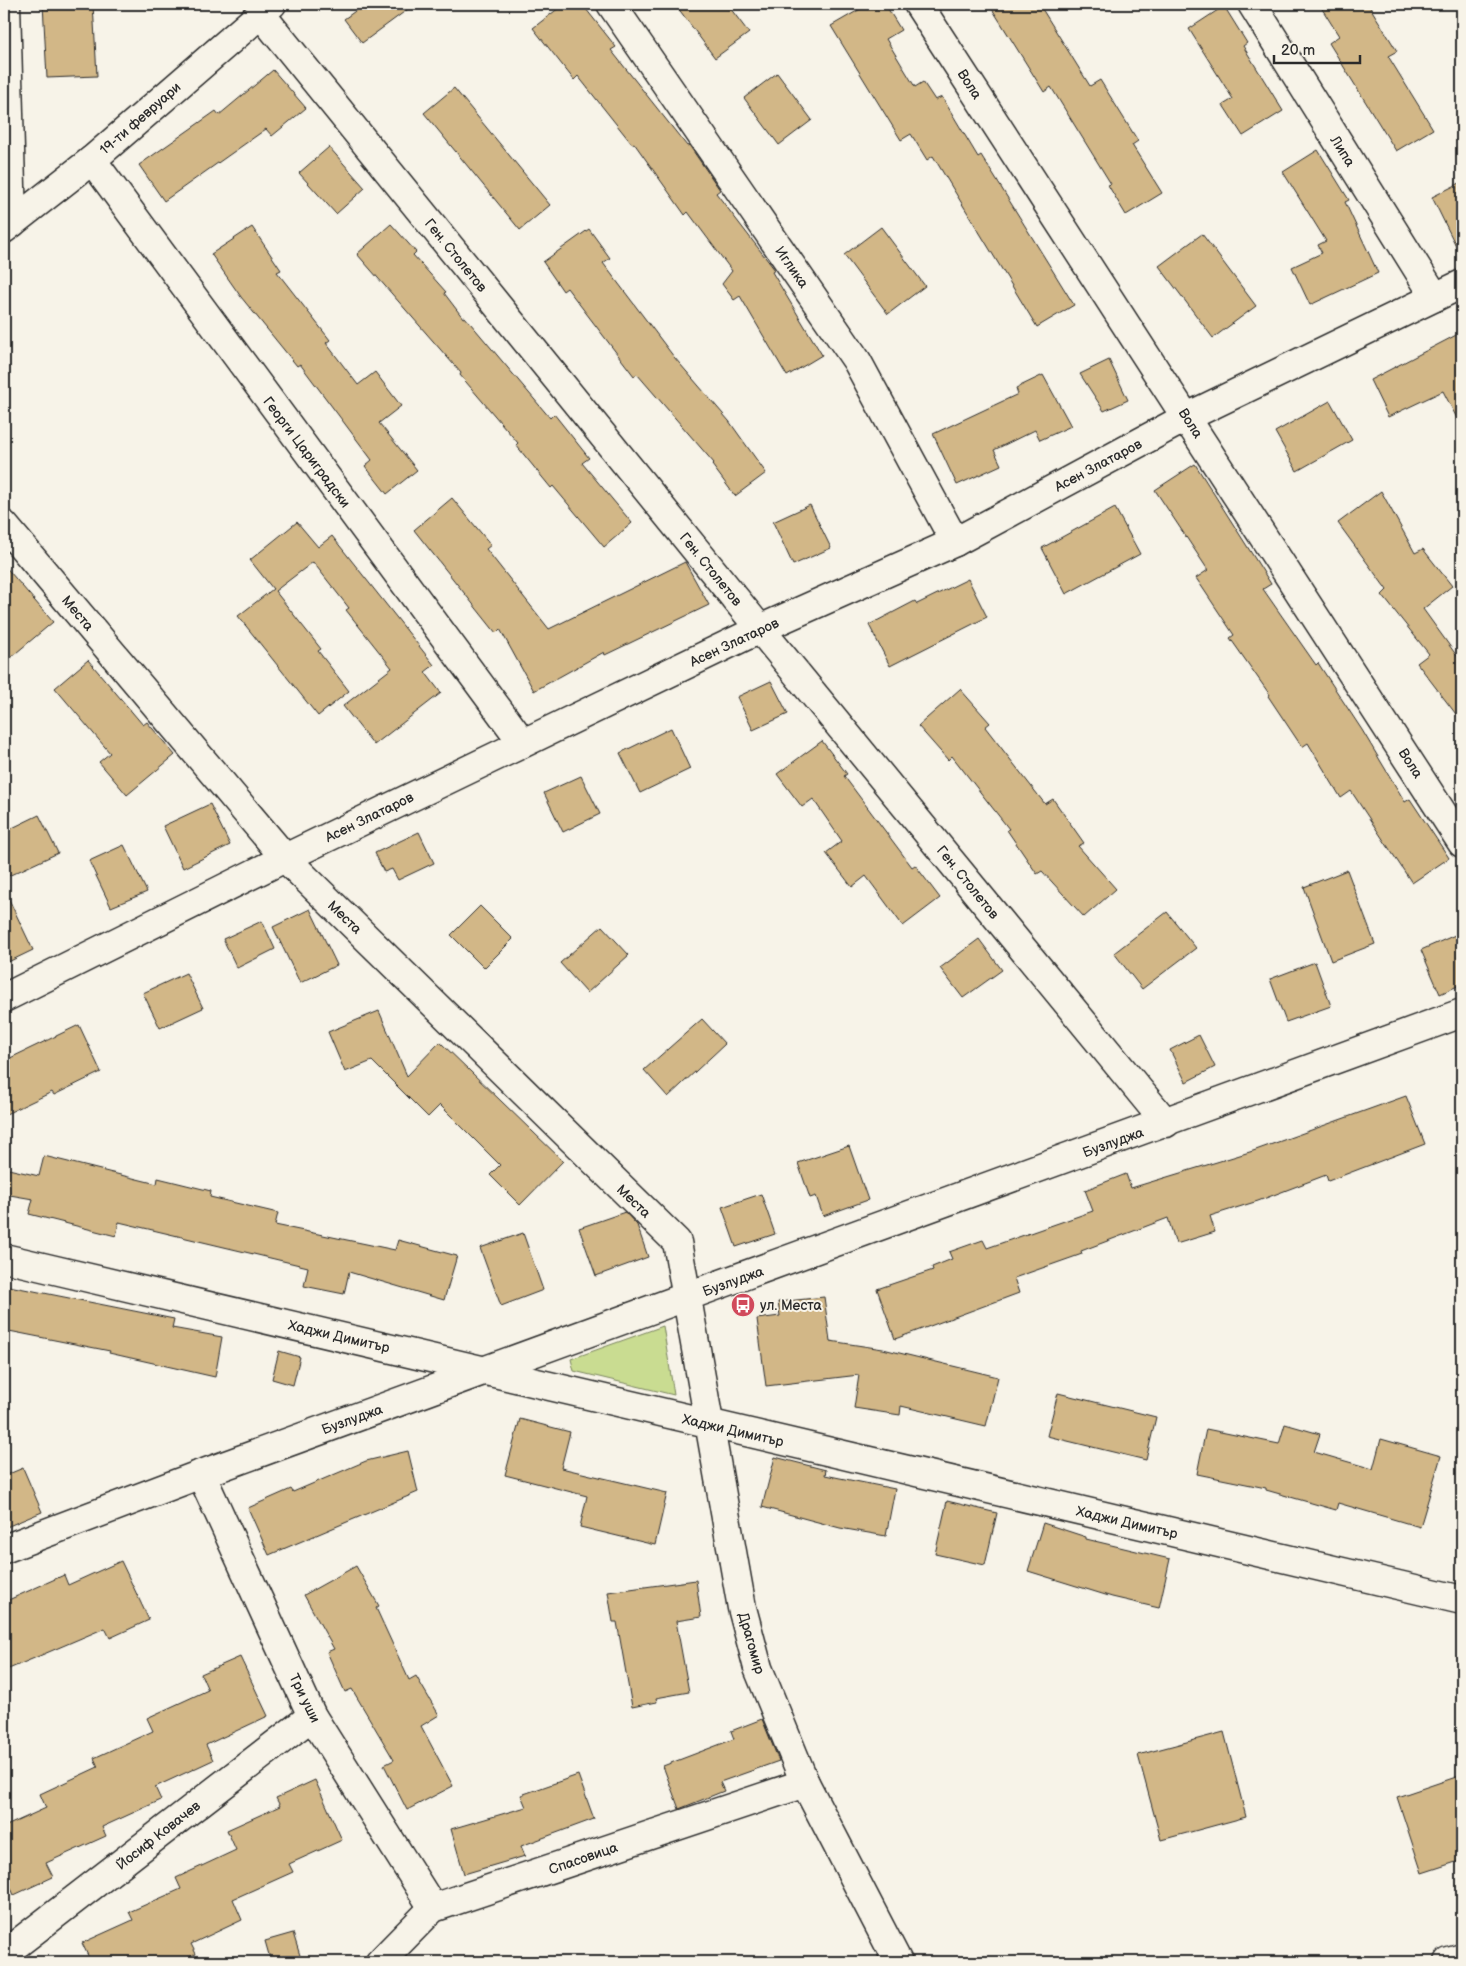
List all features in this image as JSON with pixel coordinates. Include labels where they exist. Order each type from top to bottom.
[{"type":"street","points":[[6,4],[8,226]]},
{"type":"street","name":"Иглика","points":[[611,4],[858,361],[955,542]]},
{"type":"street","name":"Вола","points":[[918,4],[1462,843]]},
{"type":"street","name":"Липа","points":[[1252,4],[1434,298]]},
{"type":"street","name":"19-ти февруари","points":[[8,226],[92,160],[266,8]]},
{"type":"street","name":"Ген. Столетов","points":[[266,8],[760,629],[1166,1123]]},
{"type":"street","name":"Георги Цариградски","points":[[92,160],[523,743]]},
{"type":"street","name":"Асен Златаров","points":[[4,998],[285,858],[760,629],[955,542],[1187,417],[1462,284]]},
{"type":"street","name":"Места","points":[[4,525],[285,858],[677,1242],[686,1298]]},
{"type":"street","name":"Бузлуджа","points":[[4,1549],[201,1474],[1166,1123],[1462,1013]]},
{"type":"street","name":"Хаджи Димитър","points":[[4,1258],[485,1370],[709,1425],[1462,1600]]},
{"type":"street","name":"Драгомир","points":[[686,1298],[742,1608],[758,1668],[805,1783],[898,1962]]},
{"type":"street","name":"Три уши","points":[[201,1474],[312,1716],[433,1908]]},
{"type":"street","name":"Йосиф Ковачев","points":[[4,1954],[312,1716]]},
{"type":"street","name":"Спасовица","points":[[380,1962],[433,1908],[805,1783]]},
{"type":"street","points":[[1449,1962],[1462,1958]]},
{"type":"green space","points":[[663,1326],[674,1395],[574,1371],[571,1359]]},
{"type":"building","points":[[43,4],[93,4],[97,76],[47,78]]},
{"type":"building","points":[[365,4],[415,4],[362,43],[344,19]]},
{"type":"building","points":[[564,4],[582,4],[616,47],[611,50],[687,146],[689,145],[720,190],[716,193],[775,270],[772,272],[822,355],[787,376],[740,296],[734,300],[722,284],[732,271],[688,212],[685,215],[634,143],[632,144],[578,76],[574,80],[533,28]]},
{"type":"building","points":[[675,4],[727,4],[749,33],[715,58]]},
{"type":"building","points":[[869,4],[885,4],[901,30],[886,39],[915,87],[923,82],[935,100],[942,97],[978,157],[981,155],[1074,305],[1037,327],[933,156],[927,160],[911,134],[901,140],[831,26]]},
{"type":"building","points":[[989,4],[1039,4],[1090,86],[1100,80],[1138,141],[1132,145],[1162,193],[1126,215],[1108,185],[1111,184],[1051,87],[1044,92]]},
{"type":"building","points":[[1319,4],[1368,4],[1397,51],[1388,56],[1433,129],[1396,151],[1329,43],[1339,36]]},
{"type":"building","points":[[1224,6],[1247,43],[1243,46],[1283,111],[1243,136],[1223,105],[1233,99],[1189,29]]},
{"type":"building","points":[[273,70],[306,108],[272,136],[266,129],[164,201],[139,165],[216,111],[219,115]]},
{"type":"building","points":[[777,73],[812,120],[779,145],[744,98]]},
{"type":"building","points":[[454,88],[550,205],[520,230],[424,113]]},
{"type":"building","points":[[329,147],[365,188],[336,214],[299,173]]},
{"type":"building","points":[[1318,150],[1349,200],[1345,202],[1378,273],[1310,305],[1292,267],[1322,253],[1318,245],[1326,241],[1283,172]]},
{"type":"building","points":[[1462,182],[1462,258],[1432,197]]},
{"type":"building","points":[[391,224],[416,252],[413,255],[446,292],[444,293],[463,318],[465,317],[550,418],[554,414],[589,458],[582,463],[632,523],[604,547],[553,486],[551,488],[516,445],[518,443],[460,375],[461,373],[357,254]]},
{"type":"building","points":[[252,227],[281,270],[277,272],[330,340],[326,343],[358,385],[375,372],[401,406],[379,423],[417,470],[387,494],[365,466],[372,460],[300,364],[297,366],[241,297],[211,254]]},
{"type":"building","points":[[881,227],[925,286],[888,314],[844,255]]},
{"type":"building","points":[[589,229],[610,258],[603,263],[674,357],[729,421],[766,473],[735,496],[712,465],[714,463],[637,374],[634,376],[567,288],[563,291],[543,262]]},
{"type":"building","points":[[1202,234],[1256,306],[1213,338],[1159,266]]},
{"type":"building","points":[[1462,332],[1462,428],[1443,391],[1388,417],[1370,380]]},
{"type":"building","points":[[1109,360],[1128,400],[1104,411],[1080,374]]},
{"type":"building","points":[[1043,375],[1071,426],[1040,440],[1035,430],[994,450],[1001,465],[957,485],[933,434],[1018,394],[1016,388]]},
{"type":"building","points":[[1330,401],[1352,440],[1297,471],[1275,432]]},
{"type":"building","points":[[1195,464],[1271,584],[1263,589],[1316,665],[1318,663],[1362,730],[1405,802],[1410,799],[1449,858],[1412,883],[1351,791],[1341,798],[1308,743],[1302,747],[1268,696],[1270,695],[1230,638],[1234,635],[1196,578],[1208,570],[1155,490]]},
{"type":"building","points":[[1381,491],[1415,553],[1423,549],[1452,586],[1423,609],[1462,663],[1462,722],[1417,663],[1429,654],[1382,595],[1387,590],[1338,523]]},
{"type":"building","points":[[452,498],[491,545],[486,549],[549,629],[685,562],[709,605],[605,655],[604,652],[534,691],[500,629],[496,633],[414,530]]},
{"type":"building","points":[[810,505],[831,548],[793,565],[773,522]]},
{"type":"building","points":[[1115,508],[1140,554],[1066,594],[1042,548]]},
{"type":"building","points":[[297,522],[318,547],[332,536],[434,665],[425,672],[441,693],[374,745],[343,706],[392,668],[346,610],[349,608],[313,562],[275,591],[321,649],[318,651],[349,691],[318,716],[238,616],[273,589],[250,560]]},
{"type":"building","points":[[4,565],[53,622],[4,663]]},
{"type":"building","points":[[968,579],[987,617],[890,666],[869,625],[915,601],[917,604]]},
{"type":"building","points":[[88,660],[143,725],[147,722],[175,755],[127,795],[99,762],[110,753],[55,688]]},
{"type":"building","points":[[771,681],[788,714],[753,730],[737,697]]},
{"type":"building","points":[[960,689],[990,723],[985,727],[1045,804],[1053,799],[1084,843],[1078,846],[1116,889],[1084,917],[1042,871],[1037,874],[1007,830],[1009,829],[952,756],[948,760],[918,726]]},
{"type":"building","points":[[671,728],[690,769],[640,793],[620,753]]},
{"type":"building","points":[[822,741],[847,774],[844,776],[912,867],[915,865],[940,898],[903,926],[866,876],[852,887],[826,853],[842,841],[813,799],[802,807],[777,774]]},
{"type":"building","points":[[581,776],[600,814],[563,832],[544,793]]},
{"type":"building","points":[[210,804],[230,845],[183,868],[163,826]]},
{"type":"building","points":[[39,815],[58,853],[4,878],[4,832]]},
{"type":"building","points":[[419,832],[434,863],[398,880],[392,869],[384,872],[375,853]]},
{"type":"building","points":[[124,845],[147,892],[111,907],[89,861]]},
{"type":"building","points":[[1347,870],[1375,944],[1331,961],[1304,887]]},
{"type":"building","points":[[4,889],[33,950],[4,964]]},
{"type":"building","points":[[480,906],[513,939],[484,968],[451,935]]},
{"type":"building","points":[[310,909],[337,965],[300,983],[273,927]]},
{"type":"building","points":[[1167,912],[1196,948],[1142,989],[1114,953]]},
{"type":"building","points":[[262,921],[275,949],[237,968],[223,939]]},
{"type":"building","points":[[602,926],[629,955],[587,993],[560,963]]},
{"type":"building","points":[[1462,932],[1462,984],[1440,994],[1421,950]]},
{"type":"building","points":[[979,939],[1002,970],[963,998],[940,968]]},
{"type":"building","points":[[1315,962],[1331,1006],[1286,1022],[1270,979]]},
{"type":"building","points":[[186,973],[203,1008],[160,1028],[143,993]]},
{"type":"building","points":[[379,1011],[407,1076],[440,1042],[563,1161],[520,1205],[490,1175],[500,1165],[440,1105],[428,1117],[372,1061],[345,1072],[328,1032]]},
{"type":"building","points":[[702,1019],[725,1044],[668,1097],[644,1070]]},
{"type":"building","points":[[79,1025],[101,1072],[54,1095],[52,1092],[4,1115],[4,1061]]},
{"type":"building","points":[[1199,1035],[1215,1067],[1186,1082],[1170,1050]]},
{"type":"building","points":[[1406,1096],[1425,1144],[1328,1181],[1326,1175],[1258,1201],[1210,1216],[1215,1232],[1176,1244],[1168,1218],[1081,1251],[1082,1254],[1014,1278],[1019,1293],[895,1339],[877,1289],[933,1270],[932,1267],[952,1259],[949,1252],[983,1240],[987,1248],[1093,1211],[1085,1190],[1126,1174],[1131,1188],[1253,1151]]},
{"type":"building","points":[[849,1146],[868,1200],[823,1216],[816,1196],[810,1198],[798,1163]]},
{"type":"building","points":[[44,1156],[157,1184],[158,1178],[211,1191],[210,1197],[278,1213],[275,1225],[395,1250],[398,1240],[457,1256],[444,1300],[349,1272],[344,1294],[304,1286],[308,1267],[119,1222],[116,1236],[29,1214],[33,1199],[4,1194],[4,1168],[39,1176]]},
{"type":"building","points":[[761,1194],[775,1234],[736,1247],[722,1207]]},
{"type":"building","points":[[625,1212],[637,1225],[648,1257],[596,1276],[579,1228]]},
{"type":"building","points":[[523,1233],[543,1290],[501,1306],[480,1248]]},
{"type":"building","points":[[4,1285],[174,1319],[172,1328],[222,1337],[215,1377],[109,1353],[110,1351],[4,1330]]},
{"type":"building","points":[[824,1297],[830,1341],[883,1349],[998,1377],[986,1426],[901,1406],[900,1415],[854,1408],[859,1375],[766,1386],[757,1319],[780,1316],[778,1302]]},
{"type":"building","points":[[279,1351],[300,1357],[293,1385],[272,1379]]},
{"type":"building","points":[[1058,1393],[1156,1417],[1146,1460],[1047,1436]]},
{"type":"building","points":[[520,1419],[570,1432],[561,1468],[667,1493],[655,1545],[580,1527],[587,1496],[505,1475]]},
{"type":"building","points":[[1285,1424],[1320,1434],[1314,1452],[1373,1469],[1381,1439],[1441,1456],[1420,1527],[1338,1503],[1336,1510],[1266,1490],[1266,1488],[1197,1474],[1206,1429],[1279,1444]]},
{"type":"building","points":[[408,1451],[418,1492],[269,1555],[248,1508],[291,1489],[293,1492],[366,1461]]},
{"type":"building","points":[[775,1457],[826,1470],[825,1475],[895,1489],[886,1536],[840,1528],[762,1507]]},
{"type":"building","points":[[23,1468],[42,1512],[4,1528],[4,1476]]},
{"type":"building","points":[[947,1501],[997,1513],[985,1565],[935,1554]]},
{"type":"building","points":[[1043,1523],[1086,1537],[1086,1539],[1170,1559],[1159,1608],[1112,1597],[1028,1571]]},
{"type":"building","points":[[121,1561],[149,1620],[110,1638],[105,1628],[4,1671],[4,1602],[64,1575],[68,1585]]},
{"type":"building","points":[[356,1566],[379,1606],[376,1608],[409,1680],[416,1676],[439,1715],[421,1726],[453,1786],[407,1810],[384,1765],[394,1760],[352,1689],[345,1692],[327,1652],[334,1649],[304,1595]]},
{"type":"building","points":[[696,1580],[701,1617],[676,1621],[689,1692],[656,1698],[657,1702],[632,1707],[617,1622],[613,1622],[608,1592]]},
{"type":"building","points":[[240,1657],[268,1716],[206,1745],[213,1760],[155,1787],[161,1800],[102,1827],[106,1836],[46,1863],[53,1877],[14,1895],[4,1873],[4,1827],[46,1808],[40,1794],[98,1767],[94,1758],[153,1731],[147,1718],[208,1690],[201,1674]]},
{"type":"building","points":[[762,1719],[779,1761],[720,1782],[724,1791],[679,1809],[663,1766],[734,1739],[731,1731]]},
{"type":"building","points":[[1224,1732],[1246,1817],[1161,1840],[1138,1755]]},
{"type":"building","points":[[578,1775],[594,1819],[521,1846],[525,1856],[464,1874],[451,1829],[526,1807],[521,1795]]},
{"type":"building","points":[[1462,1775],[1462,1860],[1422,1873],[1397,1797]]},
{"type":"building","points":[[315,1780],[342,1840],[289,1864],[293,1872],[233,1899],[242,1920],[191,1944],[196,1954],[178,1962],[91,1962],[82,1943],[133,1920],[129,1912],[181,1889],[176,1878],[236,1850],[227,1830],[280,1806],[276,1798]]},
{"type":"building","points":[[293,1933],[302,1962],[271,1962],[265,1941]]},
{"type":"place","name":"ул. Места","points":[[743,1305]]}]
